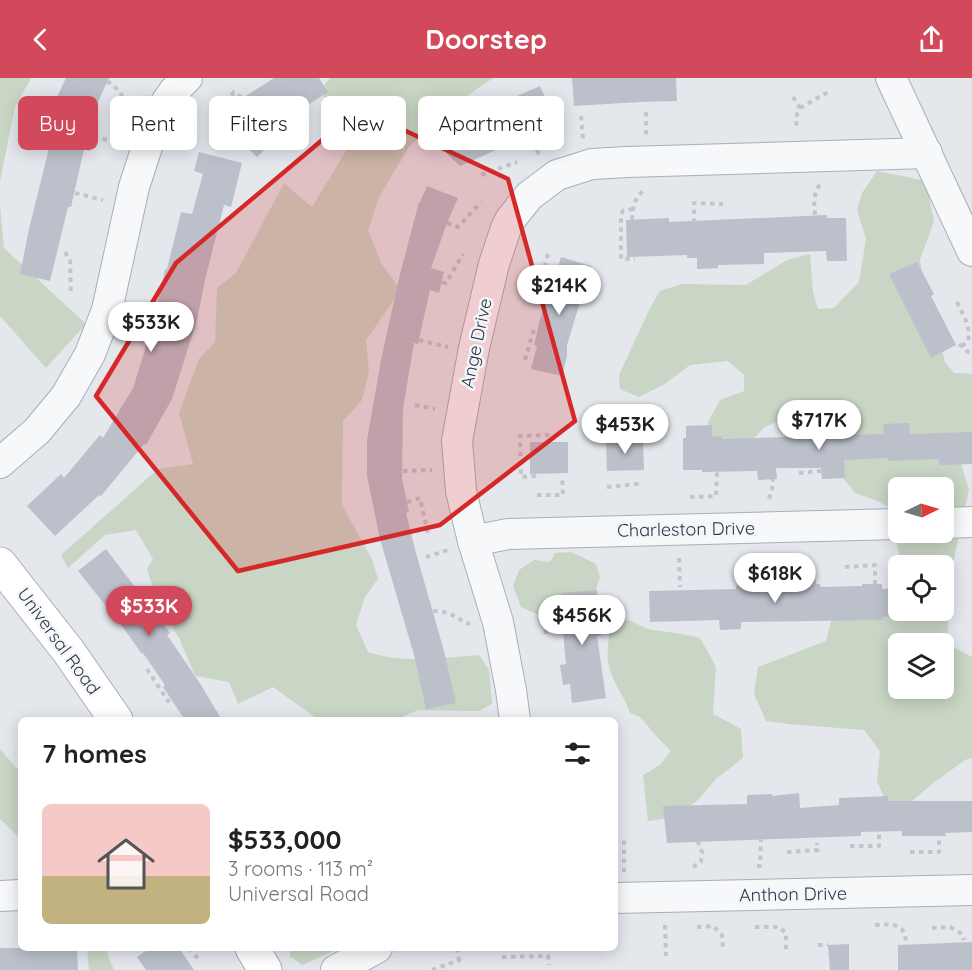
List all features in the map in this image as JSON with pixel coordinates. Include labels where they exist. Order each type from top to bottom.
[{"type":"street","points":[[0,463],[37,431],[66,396],[90,354],[106,310],[134,187],[157,116],[174,91],[187,78]]},
{"type":"street","points":[[891,78],[972,251]]},
{"type":"street","name":"Ange Drive","points":[[515,717],[498,622],[473,541],[461,491],[457,437],[477,333],[494,264],[510,220],[528,196],[557,175],[592,164],[927,153]]},
{"type":"street","points":[[954,523],[972,522]]},
{"type":"street","name":"Charleston Drive","points":[[473,541],[508,534],[888,524]]},
{"type":"street","name":"Universal Road","points":[[0,564],[69,652],[114,717]]},
{"type":"street","name":"Anthon Drive","points":[[618,898],[972,890]]},
{"type":"street","points":[[0,896],[18,895]]},
{"type":"street","points":[[254,951],[265,970]]},
{"type":"street","points":[[336,970],[371,951]]},
{"type":"path","points":[[107,81],[118,89],[122,96]]},
{"type":"path","points":[[793,157],[797,114],[801,108],[828,92]]},
{"type":"path","points":[[794,97],[801,108]]},
{"type":"path","points":[[482,175],[517,162]]},
{"type":"path","points":[[815,215],[816,189],[826,181]]},
{"type":"path","points":[[632,220],[633,206],[639,195],[647,188]]},
{"type":"path","points":[[447,223],[458,227],[481,202]]},
{"type":"path","points":[[694,223],[694,203],[723,204]]},
{"type":"path","points":[[633,209],[623,211],[621,214],[621,259],[635,259]]},
{"type":"path","points":[[65,252],[70,260],[71,294]]},
{"type":"path","points":[[442,282],[446,283],[463,254]]},
{"type":"path","points":[[548,254],[540,283],[550,286]]},
{"type":"path","points":[[957,302],[970,335],[968,341],[960,345],[972,352]]},
{"type":"path","points":[[525,360],[533,332],[537,333]]},
{"type":"path","points":[[536,476],[521,477],[520,436],[548,435],[548,442]]},
{"type":"path","points":[[690,497],[716,496],[717,471]]},
{"type":"path","points":[[799,473],[821,471]]},
{"type":"path","points":[[537,495],[563,495],[562,476]]},
{"type":"path","points":[[608,487],[637,484],[637,481]]},
{"type":"path","points":[[406,502],[420,498],[429,534]]},
{"type":"path","points":[[669,558],[680,558],[680,587]]},
{"type":"path","points":[[844,567],[875,565],[875,584]]},
{"type":"path","points":[[785,574],[814,573],[814,585]]},
{"type":"path","points":[[546,633],[543,609],[563,602]]},
{"type":"path","points":[[433,610],[450,613],[476,626],[498,622]]},
{"type":"path","points":[[147,669],[168,700],[171,698]]},
{"type":"path","points":[[850,846],[879,846],[879,832]]},
{"type":"path","points":[[910,852],[939,852],[939,836]]},
{"type":"path","points":[[618,871],[624,872],[624,840]]},
{"type":"path","points":[[749,866],[760,866],[760,840]]},
{"type":"path","points":[[687,872],[701,861],[702,852],[698,842]]},
{"type":"path","points":[[787,852],[818,850],[818,843]]},
{"type":"path","points":[[875,925],[892,924],[901,928],[906,935],[906,945]]},
{"type":"path","points":[[697,927],[713,926],[722,935],[723,949]]},
{"type":"path","points":[[755,927],[779,927],[786,933],[786,954]]},
{"type":"path","points":[[932,928],[950,927],[962,934],[964,940]]},
{"type":"path","points":[[818,945],[828,945]]},
{"type":"path","points":[[192,951],[200,961]]},
{"type":"path","points":[[458,951],[460,966]]},
{"type":"path","points":[[502,957],[549,956],[549,964]]},
{"type":"path","points":[[432,970],[460,960]]},
{"type":"highlighted area","points":[[359,109],[508,179],[575,421],[440,525],[238,571],[96,396],[176,263]]},
{"type":"green space","points":[[0,78],[31,78],[21,96],[18,96],[0,181]]},
{"type":"green space","points":[[330,78],[493,78],[467,96],[418,96],[418,139],[409,147],[379,197],[368,230],[381,263],[401,290],[366,340],[369,371],[362,400],[343,421],[342,505],[372,559],[378,579],[365,597],[356,625],[368,652],[409,659],[479,655],[489,670],[492,704],[479,711],[418,710],[402,717],[314,717],[273,687],[238,704],[229,682],[195,676],[180,640],[156,597],[147,569],[153,559],[136,530],[105,535],[68,568],[61,555],[158,469],[193,464],[179,413],[199,359],[215,342],[217,288],[236,273],[284,183],[312,207],[347,150],[406,150],[406,96],[324,96],[322,88]]},
{"type":"green space","points":[[877,171],[926,181],[934,221],[920,260],[924,289],[945,362],[954,373],[972,374],[972,444],[960,460],[969,490],[954,558],[954,555],[899,555],[897,543],[954,543],[954,477],[888,477],[888,507],[855,493],[839,473],[839,439],[834,413],[793,415],[765,427],[738,454],[716,451],[708,422],[720,400],[744,391],[744,375],[728,361],[690,365],[665,384],[639,397],[620,389],[619,375],[660,291],[682,284],[746,285],[787,260],[810,254],[813,292],[818,309],[834,308],[859,282],[866,239],[857,210],[862,193]]},
{"type":"green space","points":[[0,206],[4,248],[86,324],[46,368],[0,316]]},
{"type":"green space","points":[[571,552],[596,564],[600,577],[593,600],[563,604],[558,614],[550,620],[521,607],[513,586],[519,570],[534,560],[550,562],[555,553]]},
{"type":"green space","points":[[888,603],[888,621],[948,621],[948,633],[888,633],[888,699],[954,699],[954,648],[972,657],[972,758],[965,760],[932,784],[909,804],[888,806],[877,781],[880,751],[864,730],[766,721],[754,694],[758,667],[826,641],[831,621]]},
{"type":"green space","points":[[629,620],[647,629],[700,638],[716,667],[713,714],[741,729],[743,758],[716,779],[698,800],[675,817],[648,821],[643,775],[660,765],[671,751],[640,717],[630,713],[609,667],[610,624]]},
{"type":"green space","points":[[0,749],[18,768],[18,836],[0,819]]},
{"type":"green space","points":[[87,951],[106,951],[114,970],[89,970]]},
{"type":"green space","points":[[290,951],[333,951],[302,965],[290,956]]},
{"type":"building","points":[[66,78],[109,78],[98,102],[98,96],[57,96]]},
{"type":"building","points":[[274,78],[319,78],[328,92],[309,104],[309,96],[246,96]]},
{"type":"building","points":[[572,78],[676,78],[677,101],[574,106]]},
{"type":"building","points":[[540,86],[544,96],[517,96]]},
{"type":"building","points":[[49,150],[84,150],[71,207],[68,207],[50,281],[20,274]]},
{"type":"building","points":[[250,150],[264,150],[257,157]]},
{"type":"building","points":[[449,150],[496,150],[460,166],[446,153]]},
{"type":"building","points":[[199,152],[242,163],[231,207],[224,205],[197,320],[172,399],[146,445],[144,444],[101,496],[99,495],[55,536],[27,506],[61,474],[64,478],[100,435],[103,438],[133,388],[153,324],[181,212],[192,214],[203,174],[194,171]]},
{"type":"building","points":[[427,186],[458,198],[431,268],[444,272],[439,293],[430,290],[418,344],[414,343],[403,409],[402,479],[409,512],[406,513],[456,703],[426,709],[414,655],[380,539],[367,476],[367,440],[381,360],[400,274],[419,202]]},
{"type":"building","points":[[827,215],[827,218],[846,218],[847,261],[827,261],[826,251],[764,253],[764,264],[718,265],[718,268],[697,269],[697,258],[687,258],[687,255],[627,257],[626,220],[669,218],[669,222]]},
{"type":"building","points":[[561,257],[591,266],[567,345],[562,376],[531,369],[537,346],[534,345],[540,319]]},
{"type":"building","points":[[917,262],[956,345],[931,358],[889,274]]},
{"type":"building","points":[[909,423],[910,434],[972,432],[972,464],[939,465],[939,459],[844,460],[845,478],[822,479],[821,468],[776,468],[777,479],[758,480],[757,471],[683,470],[683,438],[686,438],[686,426],[712,425],[712,437],[722,436],[722,439],[884,434],[883,424]]},
{"type":"building","points":[[643,440],[644,470],[607,471],[606,441]]},
{"type":"building","points":[[530,442],[568,442],[568,473],[530,474]]},
{"type":"building","points":[[106,549],[170,633],[167,635],[220,717],[183,717],[143,653],[78,571]]},
{"type":"building","points":[[820,584],[821,587],[882,584],[882,589],[888,589],[888,617],[882,617],[882,620],[741,622],[741,629],[720,630],[719,620],[650,622],[649,591],[736,589],[736,586]]},
{"type":"building","points":[[597,590],[601,635],[597,636],[606,698],[572,703],[570,684],[563,685],[560,665],[566,664],[562,593]]},
{"type":"building","points":[[799,793],[800,808],[839,805],[839,798],[888,796],[888,801],[972,801],[972,832],[945,833],[946,836],[902,836],[902,831],[861,832],[861,836],[667,843],[663,806],[747,804],[747,795],[772,794],[772,796]]},
{"type":"building","points":[[972,942],[972,970],[898,970],[898,945]]},
{"type":"building","points":[[849,944],[849,970],[830,970],[828,945]]},
{"type":"building","points":[[0,948],[18,948],[18,951],[77,951],[78,970],[0,970]]},
{"type":"building","points":[[146,951],[181,951],[194,970],[146,970],[137,957]]}]
